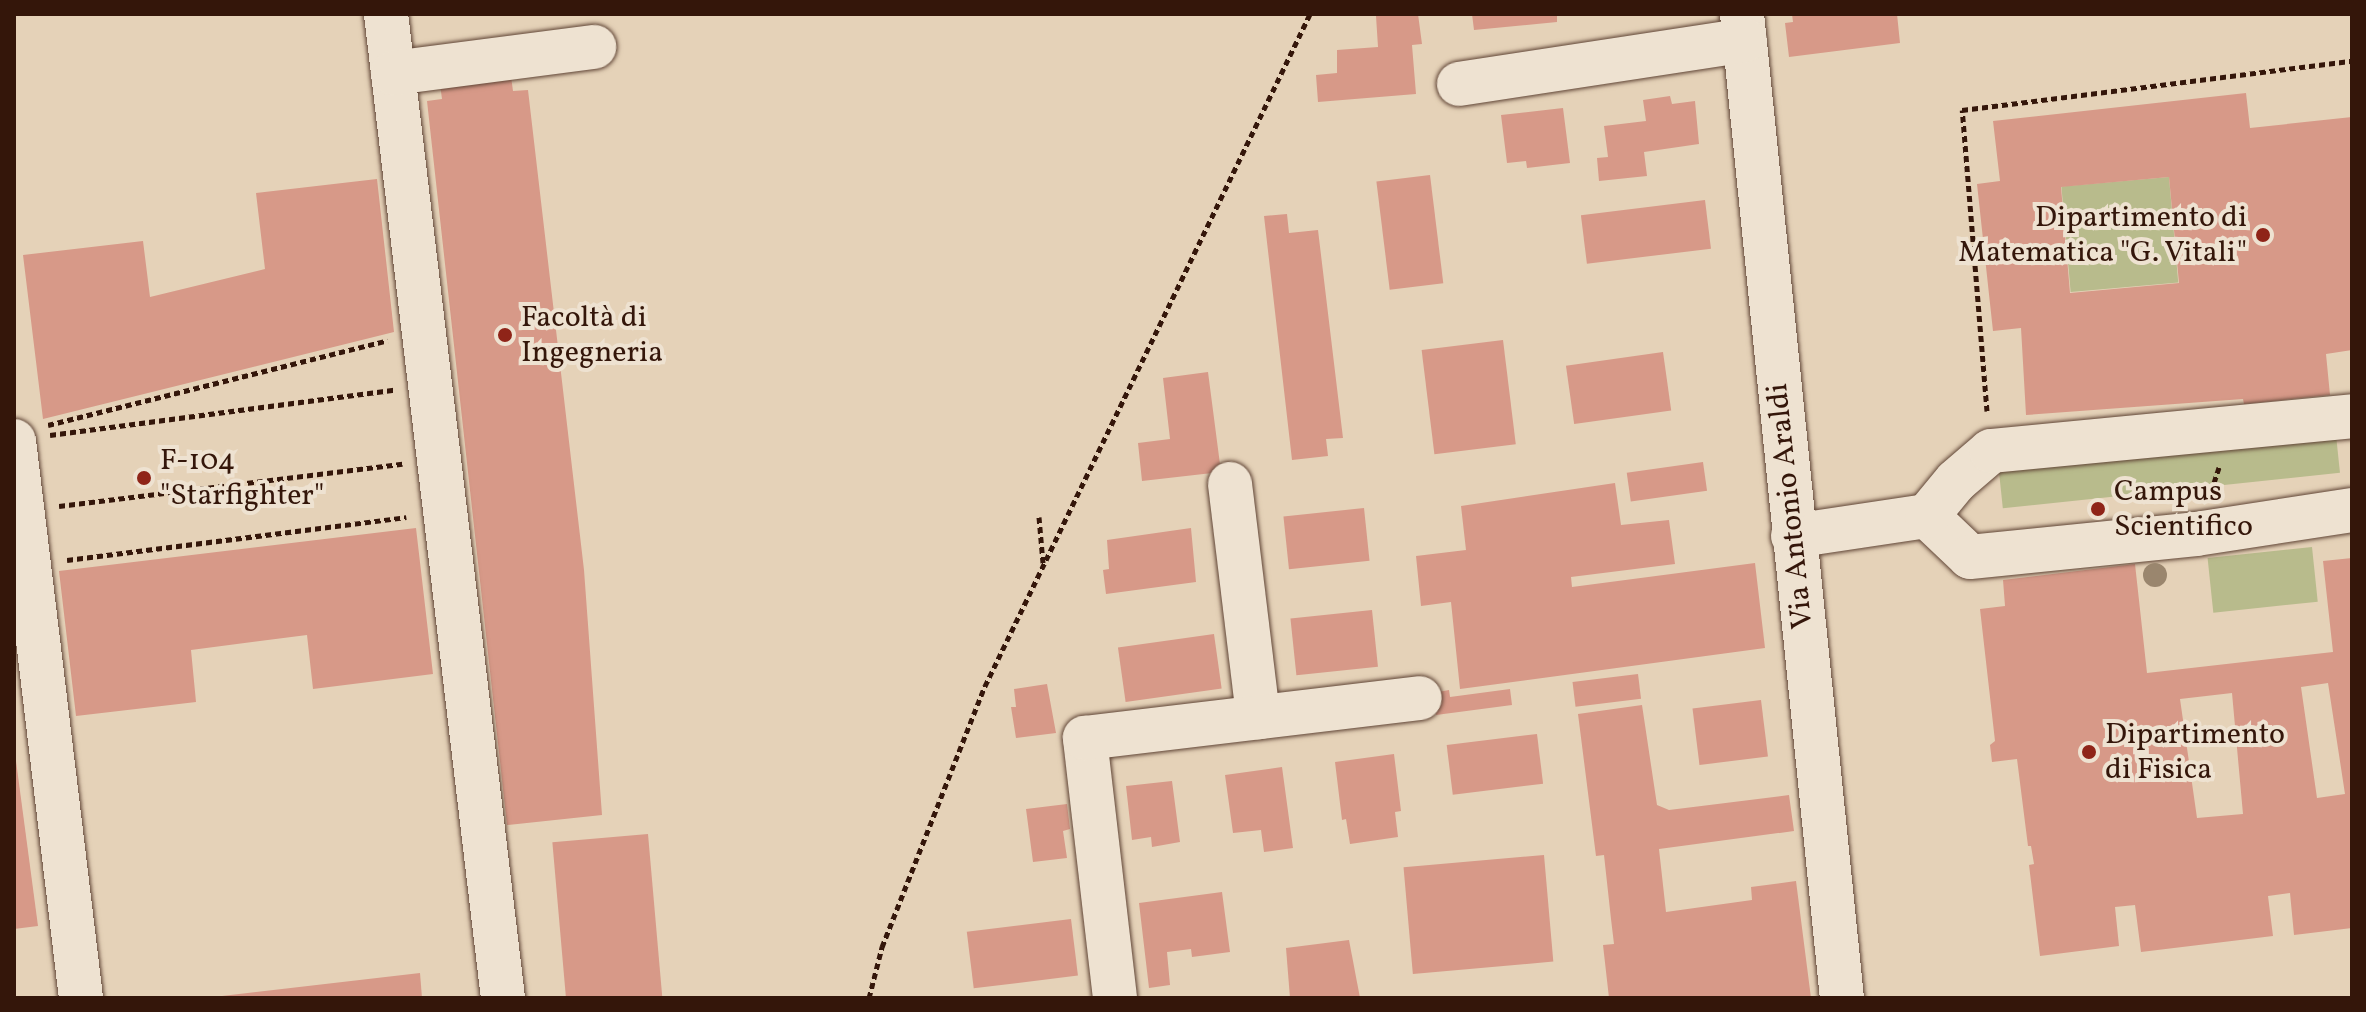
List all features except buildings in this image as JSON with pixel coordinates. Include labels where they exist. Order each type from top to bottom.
[{"type":"street","points":[[386,14],[503,998]]},
{"type":"street","points":[[1459,84],[1744,27]]},
{"type":"street","name":"Via Antonio Araldi","points":[[1744,27],[1842,998]]},
{"type":"street","points":[[393,73],[594,47]]},
{"type":"street","points":[[1793,536],[1927,516],[1956,481],[1991,451],[2352,416]]},
{"type":"street","points":[[33,435],[23,511],[81,998]]},
{"type":"street","points":[[1230,484],[1258,717]]},
{"type":"street","points":[[1927,516],[1970,557],[2196,534],[2352,510]]},
{"type":"street","points":[[1115,998],[1085,738],[1420,698]]},
{"type":"path","points":[[869,998],[882,947],[958,750],[1043,564],[1310,14]]},
{"type":"path","points":[[1991,451],[1962,110],[2352,61]]},
{"type":"path","points":[[33,435],[424,331]]},
{"type":"path","points":[[33,435],[430,385]]},
{"type":"path","points":[[2196,534],[2233,427]]},
{"type":"path","points":[[23,511],[439,459]]},
{"type":"path","points":[[29,565],[445,512]]},
{"type":"path","points":[[1039,517],[1043,564]]},
{"type":"green space","points":[[2169,177],[2178,283],[2071,292],[2061,186]]},
{"type":"green space","points":[[2336,435],[2340,473],[2003,508],[1999,470]]},
{"type":"green space","points":[[2312,547],[2318,602],[2213,613],[2208,558]]},
{"type":"place","name":"Dipartimento di Matematica \"G. Vitali\"","points":[[2263,235]]},
{"type":"place","name":"Facoltà di Ingegneria","points":[[505,335]]},
{"type":"place","name":"F-104 \"Starfighter\"","points":[[144,478]]},
{"type":"place","name":"Campus Scientifico","points":[[2098,509]]},
{"type":"place","name":"Dipartimento di Fisica","points":[[2089,752]]}]
